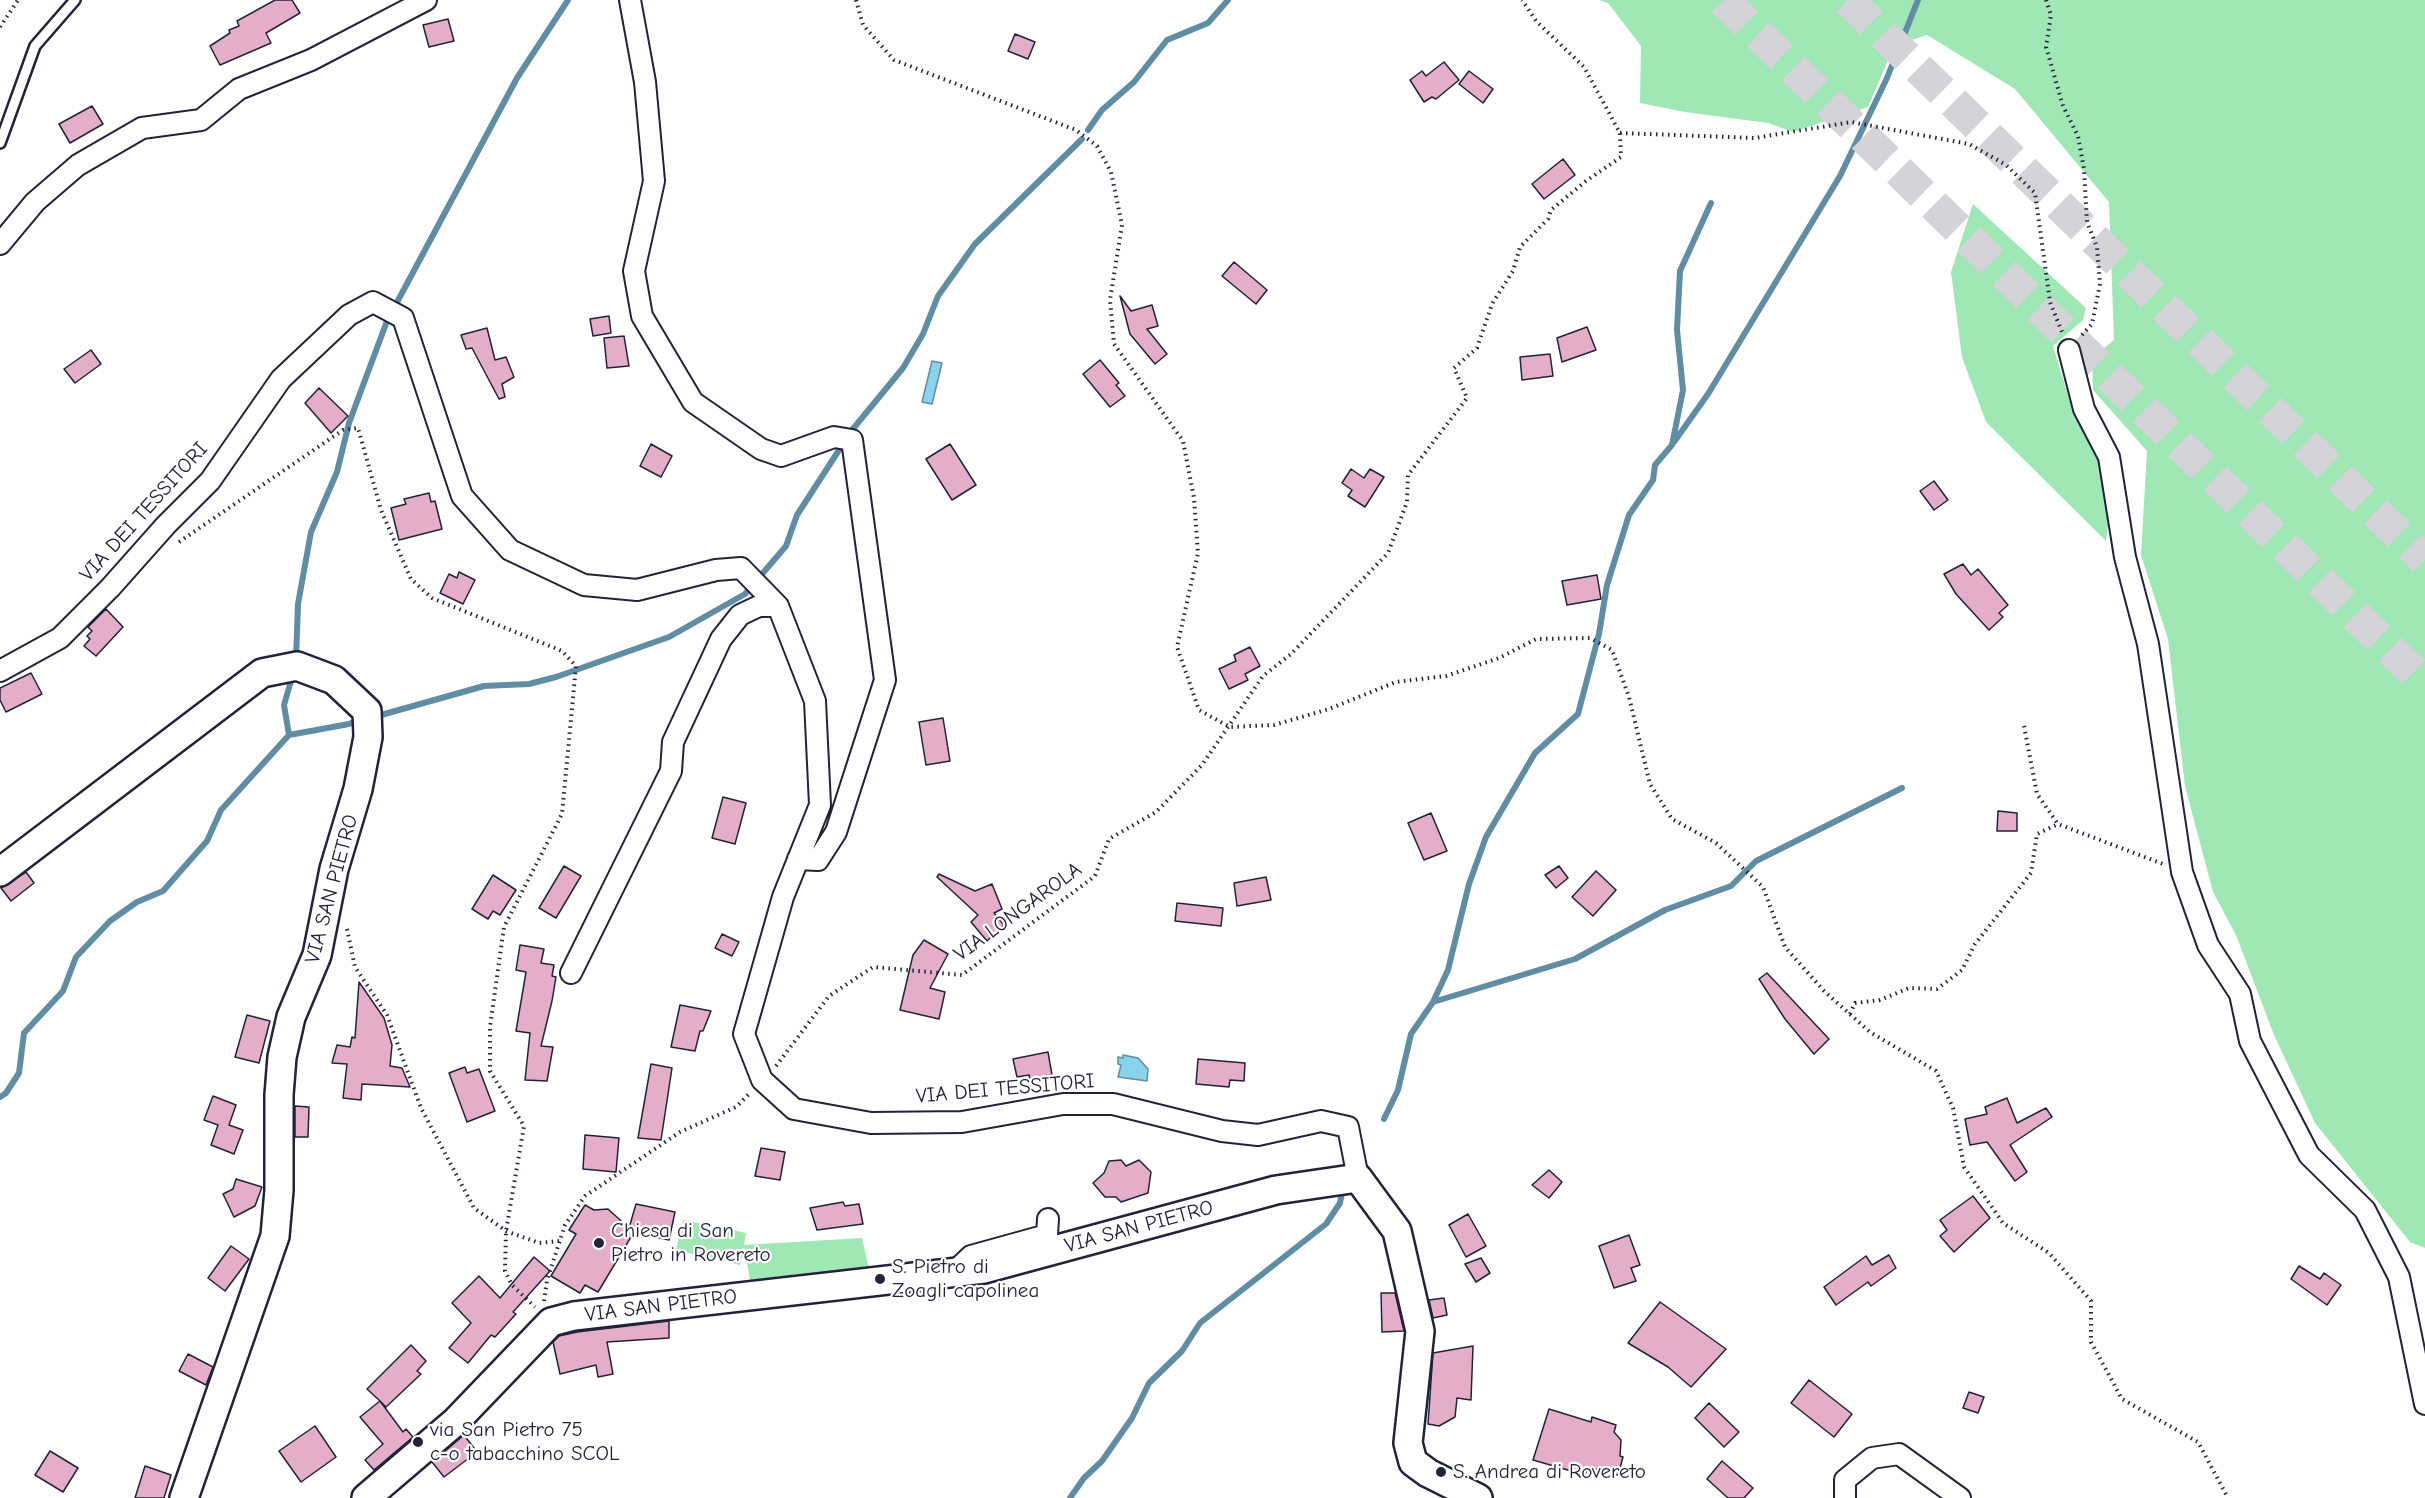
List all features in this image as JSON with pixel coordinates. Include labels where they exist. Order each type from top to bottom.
[{"type":"street","points":[[0,244],[35,202],[78,165],[142,128],[201,120],[240,89],[311,60],[426,0]]},
{"type":"street","points":[[630,0],[645,82],[654,181],[634,271],[642,316],[693,402],[760,449],[781,456],[834,437],[852,440],[885,680],[836,832],[818,860],[798,858]]},
{"type":"street","name":"VIA DEI TESSITORI","points":[[0,671],[60,638],[210,481],[281,379],[349,315],[373,302],[403,318],[462,496],[510,550],[584,585],[637,590],[716,570],[741,568],[778,606],[815,701],[820,805],[783,897],[744,1034],[762,1080],[794,1109],[871,1123],[962,1122],[1063,1104],[1113,1104],[1222,1131],[1258,1135],[1321,1120],[1348,1127],[1358,1178]]},
{"type":"street","points":[[2069,350],[2084,409],[2109,457],[2125,557],[2150,655],[2182,872],[2208,945],[2240,994],[2250,1041],[2309,1155],[2365,1210],[2399,1277],[2425,1404]]},
{"type":"street","points":[[571,973],[671,771],[673,742],[721,639],[740,615],[759,606],[778,606]]},
{"type":"street","name":"VIA SAN PIETRO","points":[[0,872],[262,673],[297,666],[334,680],[367,711],[368,737],[358,789],[334,869],[317,956],[291,1017],[282,1058],[279,1095],[279,1190],[275,1236],[184,1498]]},
{"type":"street","points":[[1358,1178],[1397,1231],[1420,1331],[1408,1443],[1413,1462],[1428,1473],[1478,1498]]},
{"type":"street","name":"VIA SAN PIETRO","points":[[551,1322],[574,1316],[984,1269],[1276,1190],[1358,1178]]},
{"type":"street","points":[[953,1273],[971,1256],[1047,1235],[1048,1219]]},
{"type":"street","points":[[366,1498],[455,1422],[551,1322]]},
{"type":"street","points":[[1845,1498],[1845,1479],[1872,1458],[1899,1454],[1960,1498]]},
{"type":"lane","points":[[0,143],[36,46],[75,0]]},
{"type":"path","points":[[0,27],[18,0]]},
{"type":"path","points":[[856,0],[863,25],[894,60],[1076,130],[1097,146],[1111,171],[1122,225],[1110,300],[1114,344],[1183,441],[1194,498],[1198,553],[1177,647],[1199,710],[1230,728],[1275,725],[1329,709],[1396,682],[1446,676],[1499,657],[1536,639],[1590,638],[1612,651],[1629,697],[1650,784],[1672,819],[1716,843],[1763,887],[1785,946],[1824,991],[1870,1032],[1936,1071],[1953,1108],[1964,1167],[2003,1223],[2049,1253],[2091,1300],[2091,1342],[2122,1400],[2198,1442],[2228,1498]]},
{"type":"path","points":[[1522,0],[1537,22],[1584,67],[1620,133],[1755,138],[1851,122],[1970,144],[2006,165],[2036,193],[2050,302],[2069,350],[2092,324],[2100,284],[2097,247],[2087,222],[2085,169],[2078,136],[2063,106],[2046,47],[2050,15],[2046,0]]},
{"type":"path","name":"VIA LONGAROLA","points":[[551,1322],[543,1297],[565,1225],[585,1196],[680,1132],[736,1107],[762,1080],[829,996],[873,967],[962,975],[1095,876],[1109,839],[1156,812],[1202,765],[1230,728],[1263,676],[1291,654],[1388,553],[1407,502],[1408,475],[1467,398],[1454,368],[1477,348],[1491,304],[1513,271],[1520,246],[1548,219],[1551,210],[1586,181],[1621,157],[1620,133]]},
{"type":"path","points":[[177,544],[343,430],[357,428],[381,510],[411,579],[432,598],[562,651],[576,666],[562,814],[504,927],[493,988],[490,1071],[524,1126],[506,1231],[505,1271],[512,1285],[551,1322]]},
{"type":"path","points":[[2024,726],[2037,794],[2058,824],[2182,872]]},
{"type":"path","points":[[1850,1014],[1855,1004],[1881,1000],[1909,988],[1937,989],[1962,970],[1976,944],[2031,873],[2037,834],[2058,824]]},
{"type":"path","points":[[345,921],[355,967],[387,1015],[421,1108],[474,1208],[506,1231],[539,1243],[559,1241]]},
{"type":"green space","points":[[1599,0],[2425,0],[2425,1248],[2410,1242],[2315,1123],[2274,1035],[2236,935],[2213,892],[2185,786],[2168,639],[2141,555],[2147,451],[2093,390],[2092,358],[2114,340],[2109,202],[2015,89],[1927,35],[1894,46],[1868,107],[1793,132],[1768,123],[1685,112],[1640,103],[1641,46],[1608,3]]},
{"type":"green space","points":[[1973,204],[2086,308],[2083,320],[2053,346],[2074,415],[2116,455],[2106,541],[1986,422],[1962,357],[1951,272]]},
{"type":"green space","points":[[683,1220],[746,1233],[744,1245],[862,1238],[872,1282],[753,1296],[744,1247],[740,1265],[676,1250]]},
{"type":"water","points":[[932,361],[942,363],[932,404],[922,402]]},
{"type":"water","points":[[1123,1055],[1138,1058],[1148,1069],[1147,1081],[1118,1077],[1121,1065],[1118,1064],[1118,1057],[1123,1058]]},
{"type":"building","points":[[275,0],[292,0],[300,13],[266,33],[271,43],[220,65],[210,46],[230,33],[229,30],[239,26],[237,21]]},
{"type":"building","points":[[448,19],[454,41],[429,47],[423,25]]},
{"type":"building","points":[[1015,34],[1035,42],[1028,59],[1008,51]]},
{"type":"building","points":[[1444,62],[1459,80],[1436,99],[1432,97],[1424,102],[1410,80],[1422,71],[1426,76]]},
{"type":"building","points":[[1469,71],[1493,89],[1483,103],[1459,84]]},
{"type":"building","points":[[92,106],[103,124],[70,143],[59,124]]},
{"type":"building","points":[[1563,159],[1575,175],[1544,199],[1532,184]]},
{"type":"building","points":[[1234,262],[1267,290],[1256,304],[1222,276]]},
{"type":"building","points":[[1120,296],[1131,311],[1152,305],[1158,326],[1147,329],[1167,354],[1155,364],[1130,334]]},
{"type":"building","points":[[609,316],[611,333],[593,336],[590,319]]},
{"type":"building","points":[[1587,327],[1596,350],[1562,362],[1557,338]]},
{"type":"building","points":[[487,328],[495,360],[506,357],[514,377],[502,384],[505,397],[499,399],[472,348],[466,349],[461,335]]},
{"type":"building","points":[[624,336],[629,366],[607,368],[604,338]]},
{"type":"building","points":[[91,350],[101,364],[75,383],[64,369]]},
{"type":"building","points":[[1550,354],[1553,376],[1522,380],[1520,357]]},
{"type":"building","points":[[1100,360],[1119,383],[1116,385],[1125,396],[1110,407],[1083,374]]},
{"type":"building","points":[[319,388],[348,416],[331,433],[305,403]]},
{"type":"building","points":[[651,444],[672,456],[661,477],[640,466]]},
{"type":"building","points":[[950,444],[976,485],[952,500],[926,459]]},
{"type":"building","points":[[1351,469],[1364,478],[1370,469],[1384,477],[1365,507],[1348,496],[1352,490],[1342,483]]},
{"type":"building","points":[[1934,481],[1948,500],[1934,510],[1920,491]]},
{"type":"building","points":[[429,493],[431,502],[435,501],[442,529],[399,540],[391,508],[406,504],[404,499]]},
{"type":"building","points":[[1963,564],[1971,575],[1978,569],[2008,605],[1999,613],[2003,617],[1989,630],[1956,594],[1944,574]]},
{"type":"building","points":[[459,572],[475,580],[463,604],[440,593],[449,574],[457,578]]},
{"type":"building","points":[[1597,575],[1601,599],[1567,605],[1562,581]]},
{"type":"building","points":[[106,609],[123,627],[96,656],[84,646],[90,639],[87,636],[92,631],[88,627]]},
{"type":"building","points":[[1250,647],[1260,666],[1245,674],[1248,680],[1229,689],[1219,669],[1236,661],[1234,655]]},
{"type":"building","points":[[31,673],[42,694],[6,712],[0,700],[0,688]]},
{"type":"building","points":[[943,718],[950,761],[926,765],[919,722]]},
{"type":"building","points":[[723,797],[746,803],[735,844],[712,838]]},
{"type":"building","points":[[1998,811],[2017,813],[2017,831],[1997,831]]},
{"type":"building","points":[[1431,813],[1447,851],[1424,860],[1408,823]]},
{"type":"building","points":[[564,866],[581,876],[556,918],[539,908]]},
{"type":"building","points":[[1559,866],[1568,878],[1556,888],[1545,875]]},
{"type":"building","points":[[1596,871],[1616,890],[1593,916],[1572,897]]},
{"type":"building","points":[[26,872],[34,883],[11,901],[1,888]]},
{"type":"building","points":[[939,874],[975,891],[992,884],[1002,909],[994,913],[1004,925],[987,941],[971,922],[978,915],[937,877]]},
{"type":"building","points":[[493,875],[516,890],[500,915],[493,911],[488,919],[472,909]]},
{"type":"building","points":[[1266,877],[1271,900],[1237,906],[1234,883]]},
{"type":"building","points":[[1177,903],[1223,908],[1221,926],[1175,921]]},
{"type":"building","points":[[722,934],[739,942],[732,956],[715,948]]},
{"type":"building","points":[[924,940],[948,954],[930,988],[945,992],[939,1019],[900,1010],[913,955]]},
{"type":"building","points":[[520,945],[544,949],[541,963],[554,965],[552,976],[556,977],[541,1046],[553,1047],[547,1081],[525,1080],[530,1033],[516,1031],[526,972],[516,970]]},
{"type":"building","points":[[1767,973],[1829,1039],[1814,1054],[1785,1019],[1759,979]]},
{"type":"building","points":[[359,982],[384,1018],[392,1045],[390,1066],[402,1068],[410,1087],[362,1084],[361,1100],[343,1098],[347,1064],[332,1063],[337,1045],[350,1047],[352,1037],[355,1038]]},
{"type":"building","points":[[680,1005],[711,1011],[703,1031],[700,1031],[695,1051],[671,1047]]},
{"type":"building","points":[[247,1015],[270,1021],[259,1063],[235,1057]]},
{"type":"building","points":[[1048,1052],[1052,1075],[1030,1080],[1029,1075],[1017,1077],[1013,1059]]},
{"type":"building","points":[[1198,1059],[1245,1063],[1244,1081],[1230,1080],[1229,1087],[1196,1084]]},
{"type":"building","points":[[651,1064],[672,1068],[661,1140],[638,1138]]},
{"type":"building","points":[[465,1067],[467,1073],[479,1069],[495,1111],[467,1122],[449,1073]]},
{"type":"building","points":[[213,1096],[236,1105],[229,1125],[243,1130],[234,1154],[211,1145],[218,1125],[204,1120]]},
{"type":"building","points":[[2007,1098],[2017,1123],[2046,1108],[2052,1117],[2010,1145],[2027,1172],[2015,1181],[1987,1142],[1970,1145],[1965,1119],[1987,1114],[1985,1107]]},
{"type":"building","points":[[295,1106],[309,1107],[308,1137],[295,1137]]},
{"type":"building","points":[[585,1135],[619,1138],[616,1172],[583,1169]]},
{"type":"building","points":[[761,1148],[785,1152],[780,1180],[755,1176]]},
{"type":"building","points":[[1121,1160],[1126,1166],[1139,1160],[1151,1172],[1148,1193],[1121,1202],[1116,1197],[1105,1197],[1093,1183],[1104,1173],[1109,1161]]},
{"type":"building","points":[[1549,1170],[1562,1182],[1549,1198],[1532,1185]]},
{"type":"building","points":[[236,1179],[262,1187],[255,1206],[234,1217],[223,1194],[233,1189]]},
{"type":"building","points":[[1973,1196],[1990,1218],[1954,1252],[1940,1236],[1947,1230],[1940,1220]]},
{"type":"building","points":[[843,1202],[845,1206],[859,1204],[863,1224],[817,1230],[810,1208]]},
{"type":"building","name":"Chiesa di San Pietro in Rovereto","points":[[636,1204],[675,1212],[669,1240],[634,1232],[598,1292],[585,1285],[580,1293],[551,1276],[576,1234],[569,1230],[585,1205],[594,1210],[608,1209],[629,1228]]},
{"type":"building","points":[[1468,1214],[1486,1246],[1466,1257],[1449,1225]]},
{"type":"building","points":[[1629,1235],[1640,1265],[1631,1268],[1636,1281],[1614,1288],[1599,1246]]},
{"type":"building","points":[[231,1246],[249,1259],[225,1291],[208,1278]]},
{"type":"building","points":[[1889,1255],[1896,1268],[1871,1286],[1868,1282],[1836,1305],[1824,1287],[1866,1256],[1872,1265]]},
{"type":"building","points":[[534,1257],[550,1271],[513,1312],[516,1314],[495,1337],[491,1335],[468,1363],[449,1348],[471,1323],[452,1303],[479,1276],[500,1298]]},
{"type":"building","points":[[1481,1258],[1490,1273],[1476,1282],[1465,1264]]},
{"type":"building","points":[[2299,1266],[2320,1279],[2324,1273],[2341,1285],[2327,1305],[2291,1279]]},
{"type":"building","points":[[1381,1293],[1395,1293],[1404,1331],[1382,1332]]},
{"type":"building","points":[[1444,1298],[1447,1315],[1433,1318],[1429,1300]]},
{"type":"building","points":[[1660,1302],[1726,1349],[1691,1387],[1668,1367],[1628,1343]]},
{"type":"building","points":[[669,1321],[669,1338],[607,1342],[613,1374],[598,1377],[596,1365],[560,1374],[553,1342],[559,1336]]},
{"type":"building","points":[[411,1345],[426,1361],[417,1371],[421,1374],[386,1407],[367,1389]]},
{"type":"building","points":[[1473,1346],[1471,1400],[1457,1398],[1455,1417],[1439,1426],[1428,1424],[1433,1353]]},
{"type":"building","points":[[188,1354],[213,1367],[206,1385],[179,1371]]},
{"type":"building","points":[[1809,1380],[1852,1414],[1834,1437],[1791,1403]]},
{"type":"building","points":[[1969,1392],[1984,1397],[1978,1413],[1963,1408]]},
{"type":"building","points":[[380,1401],[403,1432],[406,1429],[413,1437],[374,1470],[365,1460],[383,1444],[360,1417]]},
{"type":"building","points":[[1709,1403],[1739,1432],[1724,1447],[1695,1418]]},
{"type":"building","points":[[1549,1409],[1591,1422],[1592,1417],[1616,1425],[1614,1432],[1621,1440],[1620,1456],[1623,1457],[1618,1475],[1588,1467],[1585,1475],[1533,1460]]},
{"type":"building","points":[[315,1426],[336,1457],[301,1482],[279,1451]]},
{"type":"building","points":[[464,1435],[477,1452],[444,1477],[432,1462]]},
{"type":"building","points":[[50,1451],[78,1468],[63,1492],[35,1475]]},
{"type":"building","points":[[1722,1461],[1753,1488],[1744,1498],[1728,1498],[1707,1479]]},
{"type":"building","points":[[145,1466],[171,1475],[164,1498],[135,1498]]},
{"type":"waterway","points":[[296,659],[298,604],[311,532],[337,472],[349,423],[387,321],[517,78],[568,0]]},
{"type":"waterway","points":[[1088,130],[1102,110],[1134,82],[1167,40],[1208,23],[1228,0]]},
{"type":"waterway","points":[[1674,442],[1708,394],[1840,176],[1887,78],[1918,0]]},
{"type":"waterway","points":[[374,717],[484,686],[529,684],[556,677],[669,637],[745,594],[786,546],[797,515],[852,430],[903,368],[923,334],[938,296],[975,244],[1082,139]]},
{"type":"waterway","points":[[1384,1119],[1398,1090],[1411,1034],[1433,1002],[1448,970],[1469,884],[1486,837],[1535,753],[1578,714],[1599,634],[1607,585],[1629,515],[1653,480],[1655,465],[1672,445],[1683,390],[1677,330],[1680,271],[1711,203]]},
{"type":"waterway","points":[[289,735],[284,705],[293,674]]},
{"type":"waterway","points":[[0,1097],[6,1093],[19,1073],[24,1033],[63,991],[76,957],[110,921],[137,902],[163,891],[207,841],[221,810],[289,735],[349,724],[361,719]]},
{"type":"waterway","points":[[1433,1002],[1575,959],[1665,910],[1731,886],[1756,861],[1902,788]]},
{"type":"waterway","points":[[1070,1498],[1084,1478],[1102,1461],[1132,1418],[1149,1383],[1182,1351],[1200,1323],[1326,1224],[1340,1203],[1342,1193]]},
{"type":"tunnel","points":[[1723,0],[2425,683]]},
{"type":"tunnel","points":[[1848,0],[2425,560]]},
{"type":"place","name":"Chiesa di San Pietro in Rovereto","points":[[599,1243]]},
{"type":"place","name":"S. Pietro di Zoagli capolinea","points":[[880,1279]]},
{"type":"place","name":"via San Pietro 75 c-o tabacchino SCOL","points":[[418,1442]]},
{"type":"place","name":"S. Andrea di Rovereto","points":[[1441,1472]]}]
